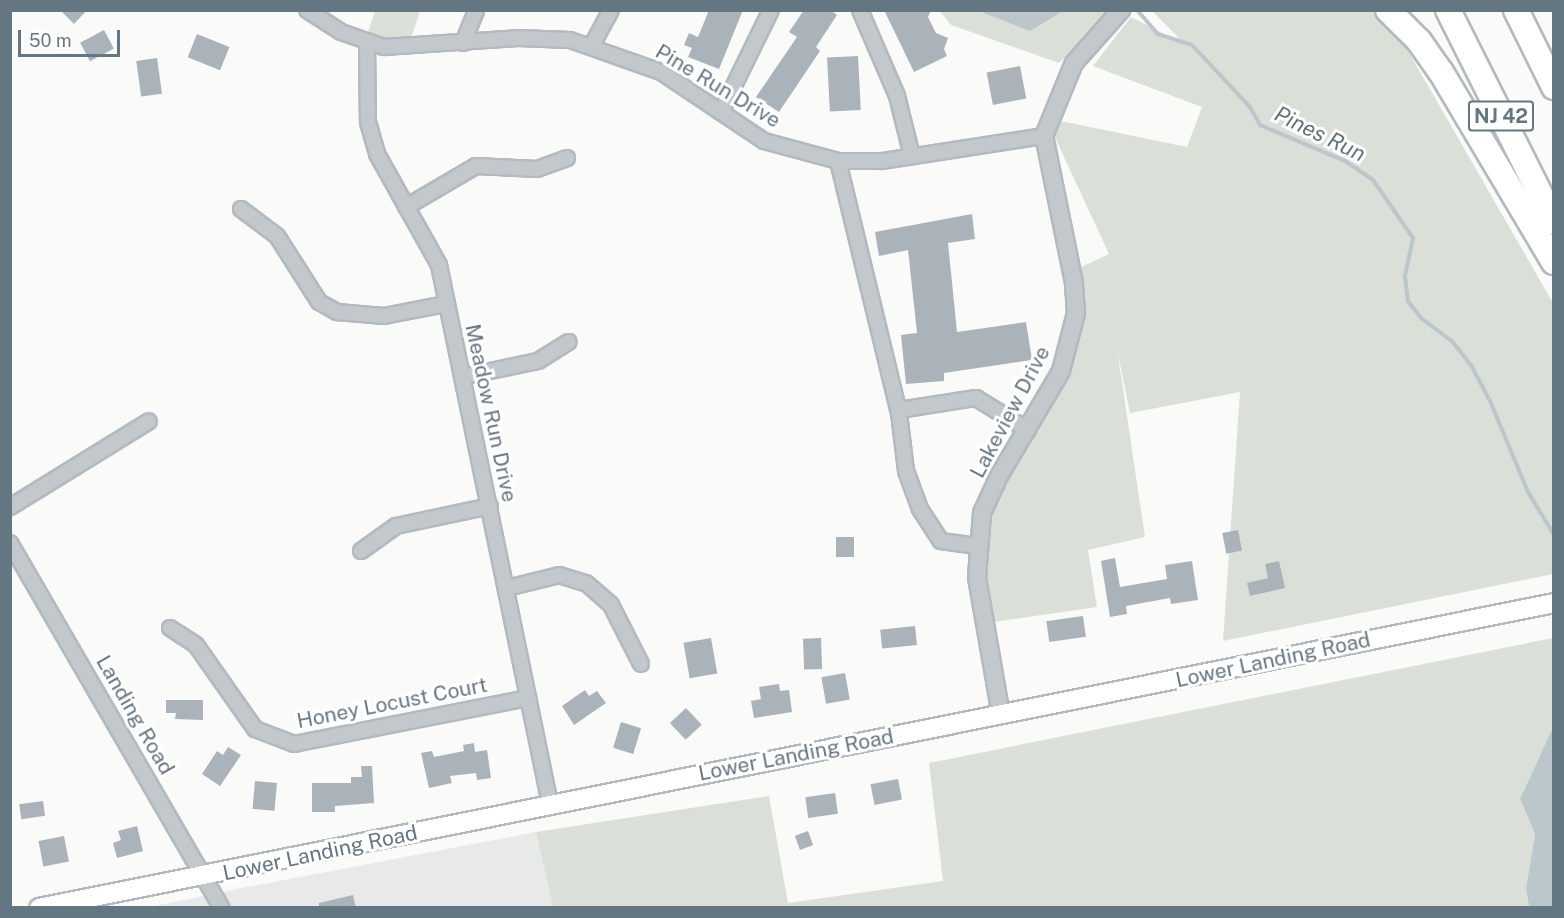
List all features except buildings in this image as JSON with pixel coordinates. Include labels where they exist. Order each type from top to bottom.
[{"type":"highway","points":[[1388,10],[1435,62],[1554,262]]},
{"type":"highway","name":"NJ 42","points":[[1448,10],[1554,222]]},
{"type":"highway","name":"NJ 42","points":[[1516,10],[1554,87]]},
{"type":"main road","name":"Lower Landing Road","points":[[39,908],[205,877],[550,804],[1554,603]]},
{"type":"street","name":"Pine Run Drive","points":[[307,10],[368,43],[407,48],[548,38],[591,47],[661,72],[764,141],[838,161],[860,163],[1044,136]]},
{"type":"street","points":[[463,43],[476,10]]},
{"type":"street","points":[[591,47],[611,10]]},
{"type":"street","points":[[721,112],[771,10]]},
{"type":"street","points":[[860,10],[897,96],[912,156]]},
{"type":"street","points":[[1044,136],[1074,63],[1121,10]]},
{"type":"street","name":"Meadow Run Drive","points":[[368,43],[368,122],[377,154],[439,266],[550,804]]},
{"type":"street","name":"Lakeview Drive","points":[[1001,715],[983,616],[977,546],[982,513],[1061,371],[1076,313],[1074,283],[1044,136]]},
{"type":"street","points":[[406,207],[476,166],[537,169],[567,158]]},
{"type":"street","points":[[838,161],[898,410],[906,471],[920,509],[941,540],[977,546]]},
{"type":"street","points":[[241,209],[277,236],[319,302],[337,312],[384,316],[446,304]]},
{"type":"street","points":[[462,377],[538,361],[569,342]]},
{"type":"street","points":[[898,410],[976,398],[1028,430]]},
{"type":"street","points":[[10,507],[149,421]]},
{"type":"street","points":[[361,551],[396,526],[490,506]]},
{"type":"street","name":"Landing Road","points":[[10,543],[222,908]]},
{"type":"street","points":[[507,588],[559,575],[585,583],[601,592],[641,664]]},
{"type":"street","name":"Honey Locust Court","points":[[170,628],[196,645],[255,729],[294,744],[529,698]]},
{"type":"shaded area","points":[[375,11],[420,11],[409,44],[366,38]]},
{"type":"shaded area","points":[[940,11],[1108,11],[1059,63],[951,25]]},
{"type":"shaded area","points":[[979,11],[1063,11],[1030,31]]},
{"type":"shaded area","points":[[1152,11],[1398,11],[1389,18],[1553,303],[1553,574],[1223,641],[1240,392],[1130,413],[1117,349],[1145,537],[1088,550],[1097,607],[993,622],[977,577],[982,513],[1061,371],[1075,270],[1109,254],[1046,118],[1187,147],[1202,107],[1093,66],[1131,17],[1187,46]]},
{"type":"shaded area","points":[[1553,638],[1553,727],[1520,799],[1535,834],[1526,888],[1529,907],[553,907],[536,832],[769,796],[788,903],[943,881],[929,763]]},
{"type":"shaded area","points":[[1553,727],[1553,907],[1529,907],[1526,888],[1535,834],[1520,799]]},
{"type":"shaded area","points":[[536,832],[553,907],[145,908],[242,888]]},
{"type":"waterway","name":"Pines Run","points":[[1137,10],[1158,34],[1192,45],[1250,107],[1260,125],[1345,161],[1373,180],[1413,238],[1405,277],[1408,301],[1421,318],[1452,341],[1471,365],[1490,401],[1528,492],[1554,535]]}]
